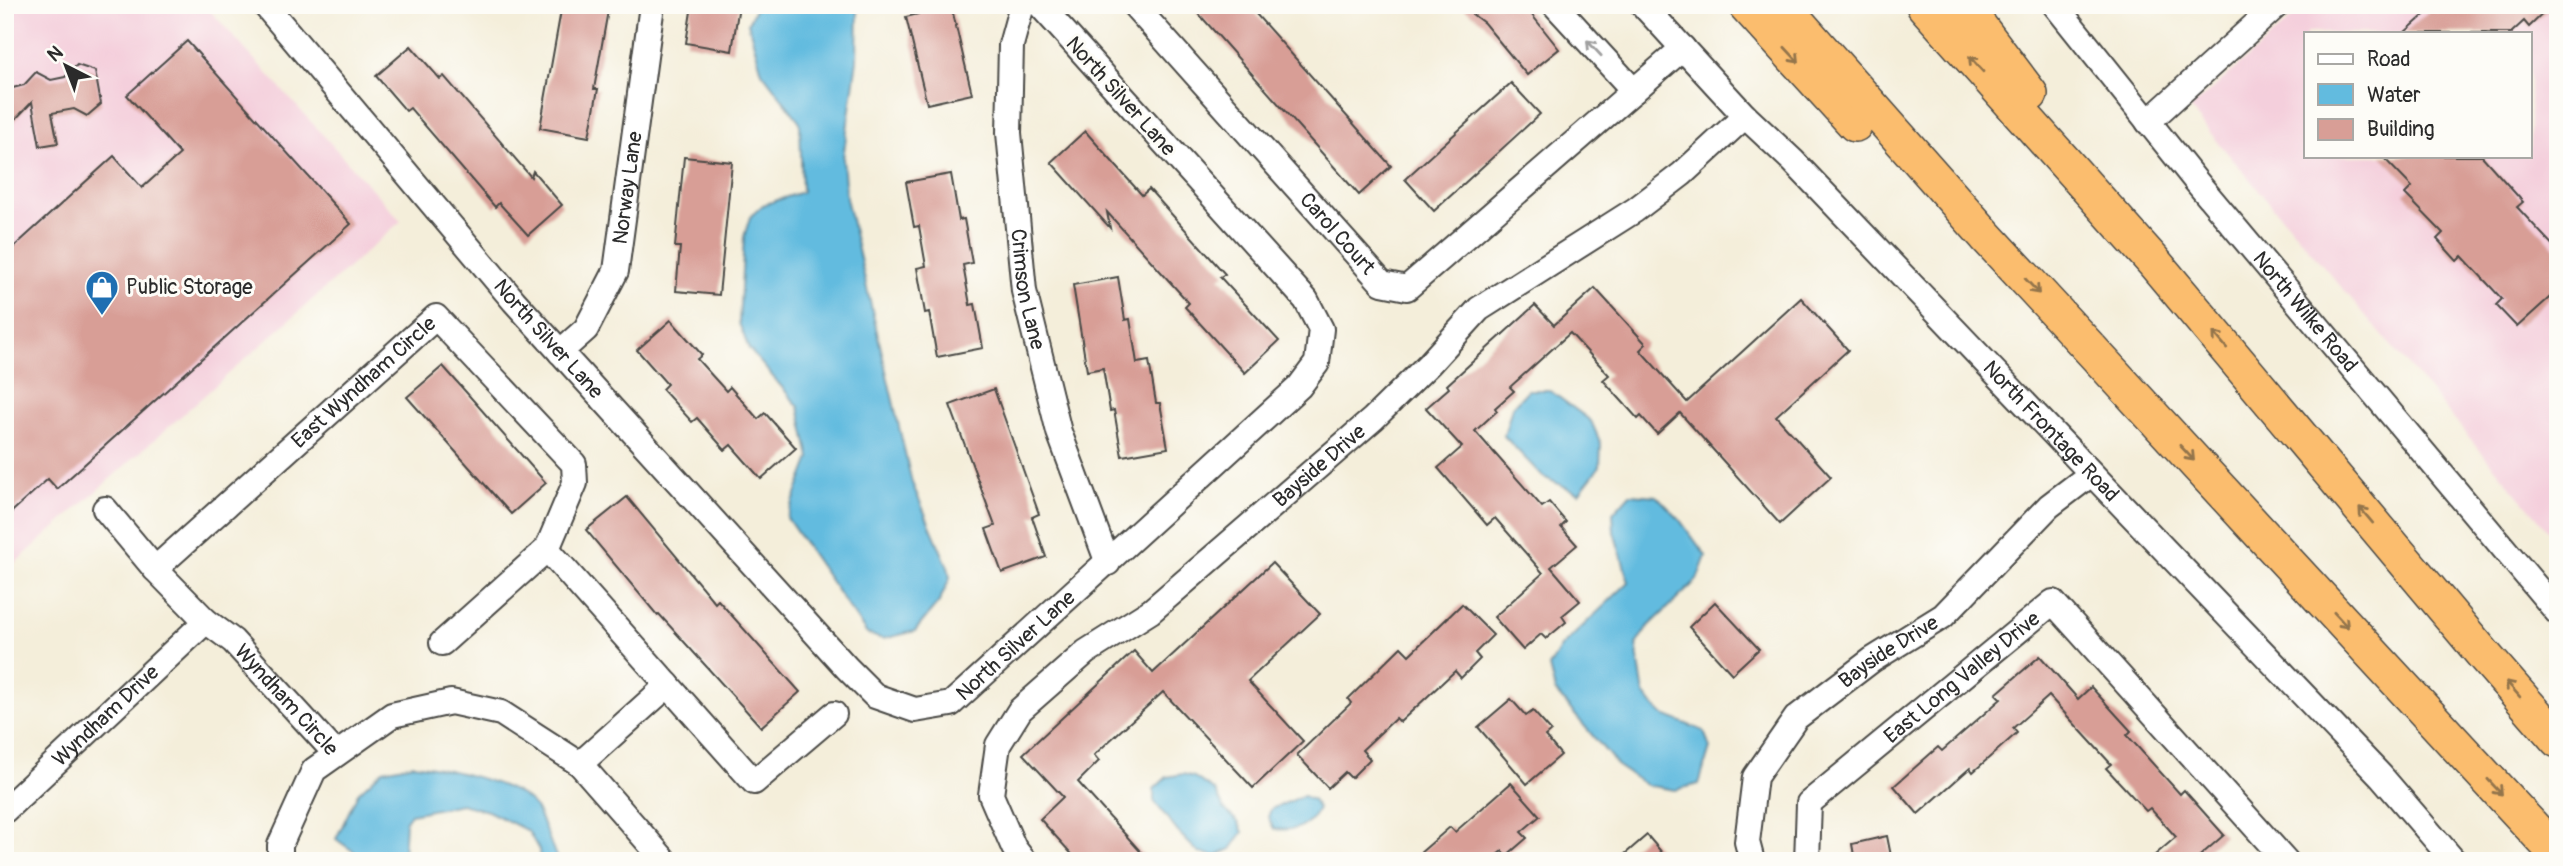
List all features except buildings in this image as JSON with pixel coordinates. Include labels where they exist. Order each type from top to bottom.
[{"type":"highway","points":[[1746,5],[1860,128],[1986,236]]},
{"type":"highway","points":[[1782,5],[1986,236],[2558,855]]},
{"type":"highway","points":[[1924,5],[2152,261],[2558,740]]},
{"type":"highway","points":[[1963,5],[2152,261]]},
{"type":"street","name":"North Silver Lane","points":[[265,5],[514,301],[847,668],[875,696],[915,710],[951,705],[1299,387],[1317,363],[1321,329],[1306,300],[1040,5]]},
{"type":"street","name":"Norway Lane","points":[[560,352],[586,329],[616,271],[652,5]]},
{"type":"street","name":"Crimson Lane","points":[[1022,5],[1011,45],[1009,133],[1024,291],[1059,432],[1108,563]]},
{"type":"street","name":"Carol Court","points":[[1133,5],[1382,283],[1407,288],[1683,48]]},
{"type":"street","points":[[1555,5],[1634,91]]},
{"type":"street","name":"North Frontage Road","points":[[1643,5],[1745,116],[1793,161],[2381,776],[2454,861]]},
{"type":"street","name":"North Wilke Road","points":[[2055,5],[2148,122],[2558,613]]},
{"type":"street","points":[[2148,122],[2277,5]]},
{"type":"street","name":"Bayside Drive","points":[[1024,861],[1014,848],[991,795],[998,745],[1020,710],[1086,652],[1151,611],[1373,419],[1429,364],[1479,309],[1635,210],[1682,174],[1745,116]]},
{"type":"street","name":"East Wyndham Circle","points":[[155,569],[436,317],[574,464],[575,483],[547,549],[442,643]]},
{"type":"street","name":"Bayside Drive","points":[[1752,861],[1747,842],[1755,777],[1796,718],[1872,660],[1943,616],[2049,506],[2091,474]]},
{"type":"street","name":"Wyndham Circle","points":[[105,509],[155,569],[206,621],[233,641],[335,754],[392,715],[451,702],[500,713],[580,764],[665,861]]},
{"type":"street","points":[[547,549],[754,782],[834,714]]},
{"type":"street","name":"East Long Valley Drive","points":[[1807,861],[1809,803],[2053,602],[2280,859]]},
{"type":"street","name":"Wyndham Drive","points":[[5,810],[206,621]]},
{"type":"street","points":[[580,764],[668,685]]},
{"type":"street","points":[[279,861],[280,845],[314,769],[335,754]]},
{"type":"shaded area","points":[[5,5],[205,5],[401,221],[5,572]]},
{"type":"shaded area","points":[[2307,5],[2558,5],[2558,542],[2190,109]]},
{"type":"water","points":[[757,5],[858,5],[857,60],[843,158],[846,198],[912,483],[948,567],[950,578],[939,602],[915,631],[883,639],[867,634],[787,518],[810,458],[799,407],[749,349],[739,323],[744,237],[750,217],[763,205],[802,192],[800,122],[762,72],[748,23]]},
{"type":"water","points":[[1528,390],[1549,390],[1591,421],[1601,444],[1600,466],[1579,493],[1543,477],[1504,436],[1512,407]]},
{"type":"water","points":[[1630,494],[1657,496],[1679,519],[1706,556],[1697,580],[1646,629],[1636,645],[1644,694],[1661,714],[1704,731],[1710,748],[1699,784],[1675,790],[1646,785],[1619,767],[1555,691],[1549,667],[1561,647],[1629,582],[1614,532],[1613,513]]},
{"type":"water","points":[[414,764],[477,777],[524,797],[536,810],[558,861],[540,861],[539,850],[528,831],[488,811],[461,804],[411,814],[405,822],[403,858],[382,861],[366,858],[336,839],[358,793],[383,770]]},
{"type":"water","points":[[1183,774],[1194,777],[1215,791],[1224,809],[1238,822],[1243,832],[1231,849],[1216,856],[1199,853],[1178,832],[1154,801],[1154,789],[1167,777]]},
{"type":"water","points":[[1303,796],[1313,800],[1318,809],[1310,820],[1294,829],[1274,829],[1268,817],[1271,809]]},
{"type":"place","name":"Public Storage","points":[[102,317]]}]
